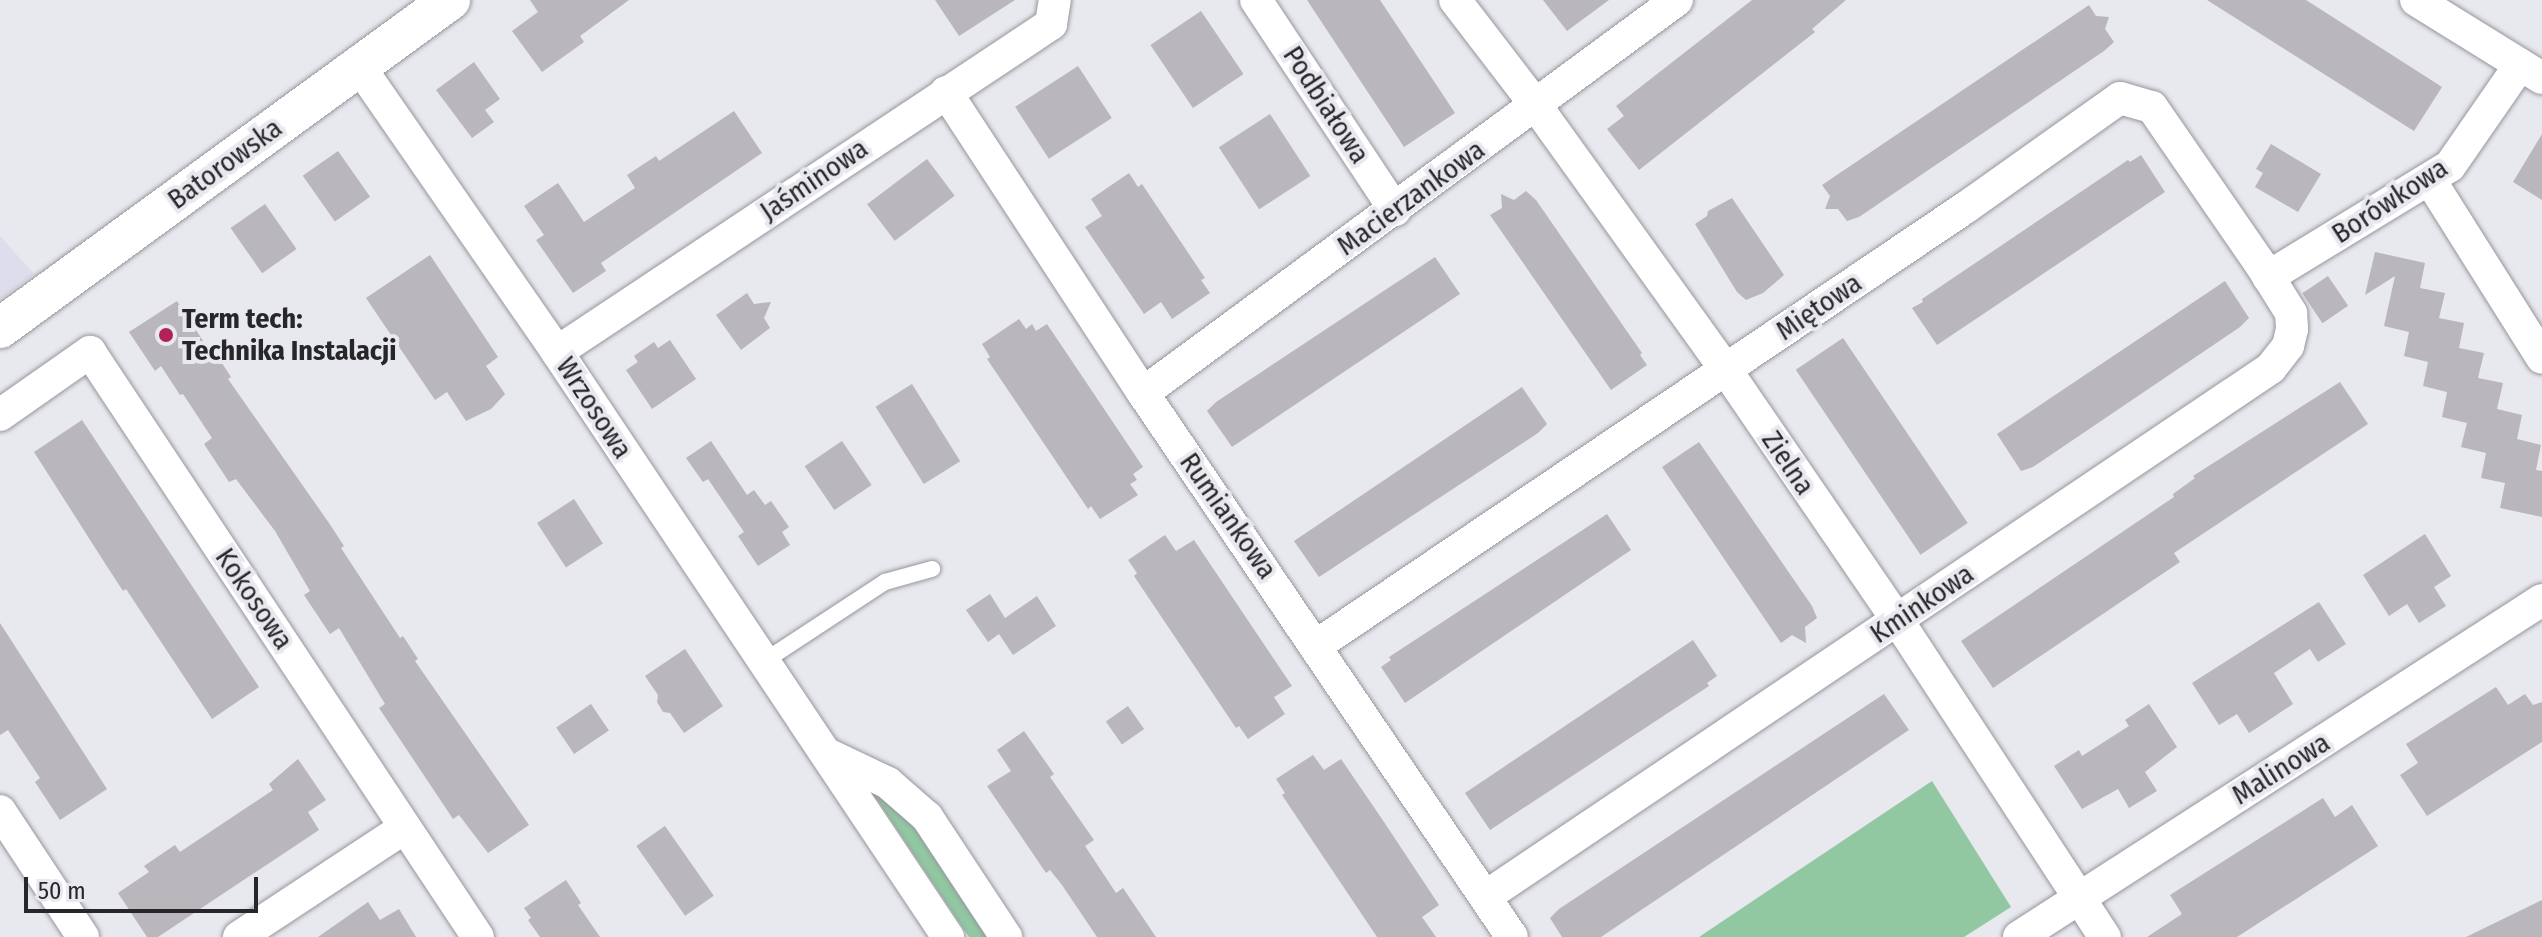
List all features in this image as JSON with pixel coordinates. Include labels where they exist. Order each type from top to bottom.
[{"type":"street","name":"Batorowska","points":[[0,328],[450,0]]},
{"type":"street","name":"Jaśminowa","points":[[557,352],[1051,24],[1055,0]]},
{"type":"street","name":"Podbiałowa","points":[[1256,0],[1395,210]]},
{"type":"street","name":"Zielna","points":[[1455,0],[1537,107],[1726,370],[1898,621],[2105,937]]},
{"type":"street","points":[[2416,0],[2531,72]]},
{"type":"street","name":"Macierzankowa","points":[[1143,393],[1537,107],[1671,2]]},
{"type":"street","name":"Wrzosowa","points":[[359,66],[557,352],[948,937]]},
{"type":"street","name":"Borówkowa","points":[[2268,277],[2430,180],[2457,158],[2531,72]]},
{"type":"street","name":"Rumiankowa","points":[[946,92],[1143,393],[1317,645],[1512,937]]},
{"type":"street","name":"Miętowa","points":[[1317,645],[1726,370],[2120,98],[2152,107],[2268,277]]},
{"type":"street","points":[[2430,180],[2542,358]]},
{"type":"street","name":"Kminkowa","points":[[1485,897],[2271,368],[2288,346],[2292,329],[2291,313],[2268,277]]},
{"type":"street","name":"Kokosowa","points":[[0,415],[90,352],[478,937]]},
{"type":"street","name":"Malinowa","points":[[2019,937],[2542,600]]},
{"type":"street","points":[[824,752],[888,783],[927,817],[1006,937]]},
{"type":"street","points":[[0,811],[83,937]]},
{"type":"street","points":[[239,937],[404,828]]},
{"type":"lane","points":[[763,662],[885,582],[932,569]]},
{"type":"shaded area","points":[[0,236],[34,274],[0,299]]},
{"type":"green space","points":[[1932,781],[2011,907],[1964,937],[1699,937]]},
{"type":"green space","points":[[872,792],[905,811],[993,937],[969,937]]},
{"type":"building","points":[[530,0],[629,0],[580,36],[584,42],[542,72],[512,31],[538,12]]},
{"type":"building","points":[[935,0],[1015,0],[959,36]]},
{"type":"building","points":[[1307,0],[1380,0],[1455,113],[1404,147]]},
{"type":"building","points":[[1543,0],[1609,0],[1567,31]]},
{"type":"building","points":[[1752,0],[1846,0],[1812,29],[1815,32],[1639,170],[1607,129],[1624,116],[1616,106]]},
{"type":"building","points":[[2207,0],[2306,0],[2442,87],[2414,131]]},
{"type":"building","points":[[2089,5],[2096,16],[2109,17],[2105,29],[2114,42],[2104,51],[1859,217],[1847,221],[1838,209],[1825,209],[1830,196],[1822,185]]},
{"type":"building","points":[[1201,11],[1243,74],[1193,108],[1150,45]]},
{"type":"building","points":[[474,62],[500,99],[485,110],[494,122],[472,138],[436,90]]},
{"type":"building","points":[[1078,66],[1112,118],[1049,159],[1015,107]]},
{"type":"building","points":[[734,111],[762,153],[601,263],[606,271],[573,293],[536,240],[544,235],[524,206],[558,183],[584,222],[635,188],[627,175],[656,156],[659,161]]},
{"type":"building","points":[[1270,114],[1310,176],[1259,209],[1219,147]]},
{"type":"building","points":[[2542,134],[2542,200],[2513,182]]},
{"type":"building","points":[[2271,144],[2321,174],[2298,212],[2255,187],[2263,173],[2256,169]]},
{"type":"building","points":[[338,151],[370,197],[335,222],[303,176]]},
{"type":"building","points":[[2141,155],[2165,192],[1937,345],[1912,308],[2128,160],[2130,162]]},
{"type":"building","points":[[927,159],[955,196],[895,241],[867,204]]},
{"type":"building","points":[[1129,173],[1138,187],[1142,184],[1205,278],[1201,280],[1210,293],[1172,319],[1161,302],[1144,314],[1085,227],[1102,216],[1091,199]]},
{"type":"building","points":[[1526,191],[1536,200],[1642,353],[1640,355],[1647,365],[1611,390],[1490,215],[1502,208],[1501,194],[1514,200]]},
{"type":"building","points":[[1732,198],[1784,275],[1763,293],[1746,300],[1737,292],[1695,224],[1707,216],[1708,211]]},
{"type":"building","points":[[265,204],[297,249],[262,273],[231,228]]},
{"type":"building","points":[[2375,252],[2425,263],[2420,288],[2445,293],[2439,318],[2464,323],[2459,348],[2484,353],[2478,378],[2503,383],[2497,409],[2522,415],[2517,439],[2541,445],[2536,470],[2542,471],[2542,517],[2500,508],[2505,483],[2481,478],[2486,453],[2461,447],[2467,423],[2442,417],[2447,392],[2423,386],[2428,362],[2404,356],[2409,332],[2384,326],[2395,276],[2365,295]]},
{"type":"building","points":[[430,255],[498,357],[486,366],[505,394],[491,409],[466,421],[447,392],[435,400],[366,298]]},
{"type":"building","points":[[1435,257],[1460,294],[1232,447],[1207,411],[1216,402]]},
{"type":"building","points":[[2328,276],[2348,306],[2322,323],[2302,293]]},
{"type":"building","points":[[2225,281],[2249,318],[2240,327],[2033,467],[2021,471],[1997,434]]},
{"type":"building","points":[[747,293],[754,304],[771,302],[764,318],[770,328],[741,350],[716,315]]},
{"type":"building","points":[[177,301],[329,523],[344,546],[341,548],[400,638],[403,636],[418,659],[415,661],[529,825],[488,853],[459,815],[453,819],[379,708],[385,704],[339,628],[330,634],[304,595],[310,591],[275,531],[236,479],[229,482],[204,444],[212,438],[183,394],[180,395],[161,366],[155,371],[129,332]]},
{"type":"building","points":[[1019,319],[1026,329],[1032,324],[1036,331],[1047,324],[1143,467],[1133,474],[1137,480],[1130,484],[1138,495],[1100,519],[1091,506],[1088,509],[987,359],[990,357],[982,344]]},
{"type":"building","points":[[1843,338],[1968,523],[1920,555],[1796,370]]},
{"type":"building","points":[[670,340],[696,379],[652,409],[626,370],[638,362],[634,356],[654,342],[658,348]]},
{"type":"building","points":[[2340,382],[2368,424],[2174,553],[2180,562],[1993,688],[1961,641],[2174,497],[2173,494],[2195,478],[2193,476]]},
{"type":"building","points":[[912,384],[960,461],[924,484],[876,407]]},
{"type":"building","points":[[1522,387],[1547,424],[1538,433],[1319,577],[1294,541]]},
{"type":"building","points":[[82,420],[259,687],[212,719],[126,589],[123,591],[34,452]]},
{"type":"building","points":[[711,441],[747,495],[754,490],[765,505],[771,501],[789,527],[782,532],[790,545],[758,566],[738,536],[744,532],[708,479],[703,482],[686,458]]},
{"type":"building","points":[[842,441],[872,485],[834,510],[805,466]]},
{"type":"building","points":[[1699,442],[1812,606],[1817,618],[1805,627],[1806,643],[1792,635],[1781,643],[1662,467]]},
{"type":"building","points":[[574,499],[603,543],[566,567],[537,523]]},
{"type":"building","points":[[1607,514],[1631,550],[1405,703],[1381,667],[1391,660],[1389,657]]},
{"type":"building","points":[[2425,534],[2451,576],[2434,587],[2446,606],[2419,623],[2407,604],[2389,616],[2363,575]]},
{"type":"building","points":[[1165,535],[1176,551],[1194,540],[1292,686],[1274,697],[1285,714],[1248,739],[1239,726],[1236,728],[1134,576],[1137,573],[1128,560]]},
{"type":"building","points":[[990,594],[1005,618],[1037,596],[1056,626],[1013,655],[999,634],[988,642],[966,610]]},
{"type":"building","points":[[2319,602],[2346,644],[2318,662],[2310,649],[2274,673],[2293,704],[2249,733],[2237,714],[2219,725],[2192,683]]},
{"type":"building","points":[[0,623],[107,789],[60,820],[35,782],[40,778],[8,730],[0,735]]},
{"type":"building","points":[[1693,640],[1717,676],[1707,683],[1709,686],[1490,830],[1465,793]]},
{"type":"building","points":[[685,649],[723,706],[684,733],[670,713],[663,712],[657,702],[658,695],[645,676]]},
{"type":"building","points":[[2496,687],[2508,705],[2525,694],[2533,705],[2542,702],[2542,742],[2427,816],[2400,775],[2418,763],[2406,744]]},
{"type":"building","points":[[1884,694],[1909,730],[1601,937],[1562,937],[1550,918],[1559,909]]},
{"type":"building","points":[[591,704],[609,731],[574,754],[556,727]]},
{"type":"building","points":[[2149,704],[2177,747],[2145,772],[2157,791],[2129,808],[2118,789],[2082,809],[2054,766],[2079,750],[2082,756],[2129,726],[2125,720]]},
{"type":"building","points":[[1128,706],[1144,729],[1122,744],[1106,721]]},
{"type":"building","points":[[1024,731],[1054,774],[1050,777],[1094,840],[1085,846],[1116,893],[1123,888],[1156,937],[1097,937],[1062,885],[1050,870],[1046,873],[987,786],[1011,771],[997,750]]},
{"type":"building","points":[[1313,755],[1324,770],[1341,759],[1382,819],[1439,905],[1422,917],[1436,937],[1377,937],[1282,795],[1285,793],[1276,779]]},
{"type":"building","points":[[298,759],[326,800],[308,812],[319,830],[158,937],[147,937],[118,893],[149,872],[144,866],[175,845],[180,852],[273,790],[269,784]]},
{"type":"building","points":[[2323,798],[2335,817],[2352,805],[2378,846],[2237,937],[2147,937],[2182,914],[2170,895]]},
{"type":"building","points":[[665,826],[714,896],[685,916],[636,846]]},
{"type":"building","points":[[566,880],[581,903],[578,905],[600,937],[540,937],[528,920],[531,918],[524,908]]},
{"type":"building","points":[[2542,900],[2542,937],[2466,937]]},
{"type":"building","points":[[368,902],[380,920],[399,909],[416,937],[318,937]]},
{"type":"place","name":"Term tech: Technika Instalacji","points":[[166,335]]}]
